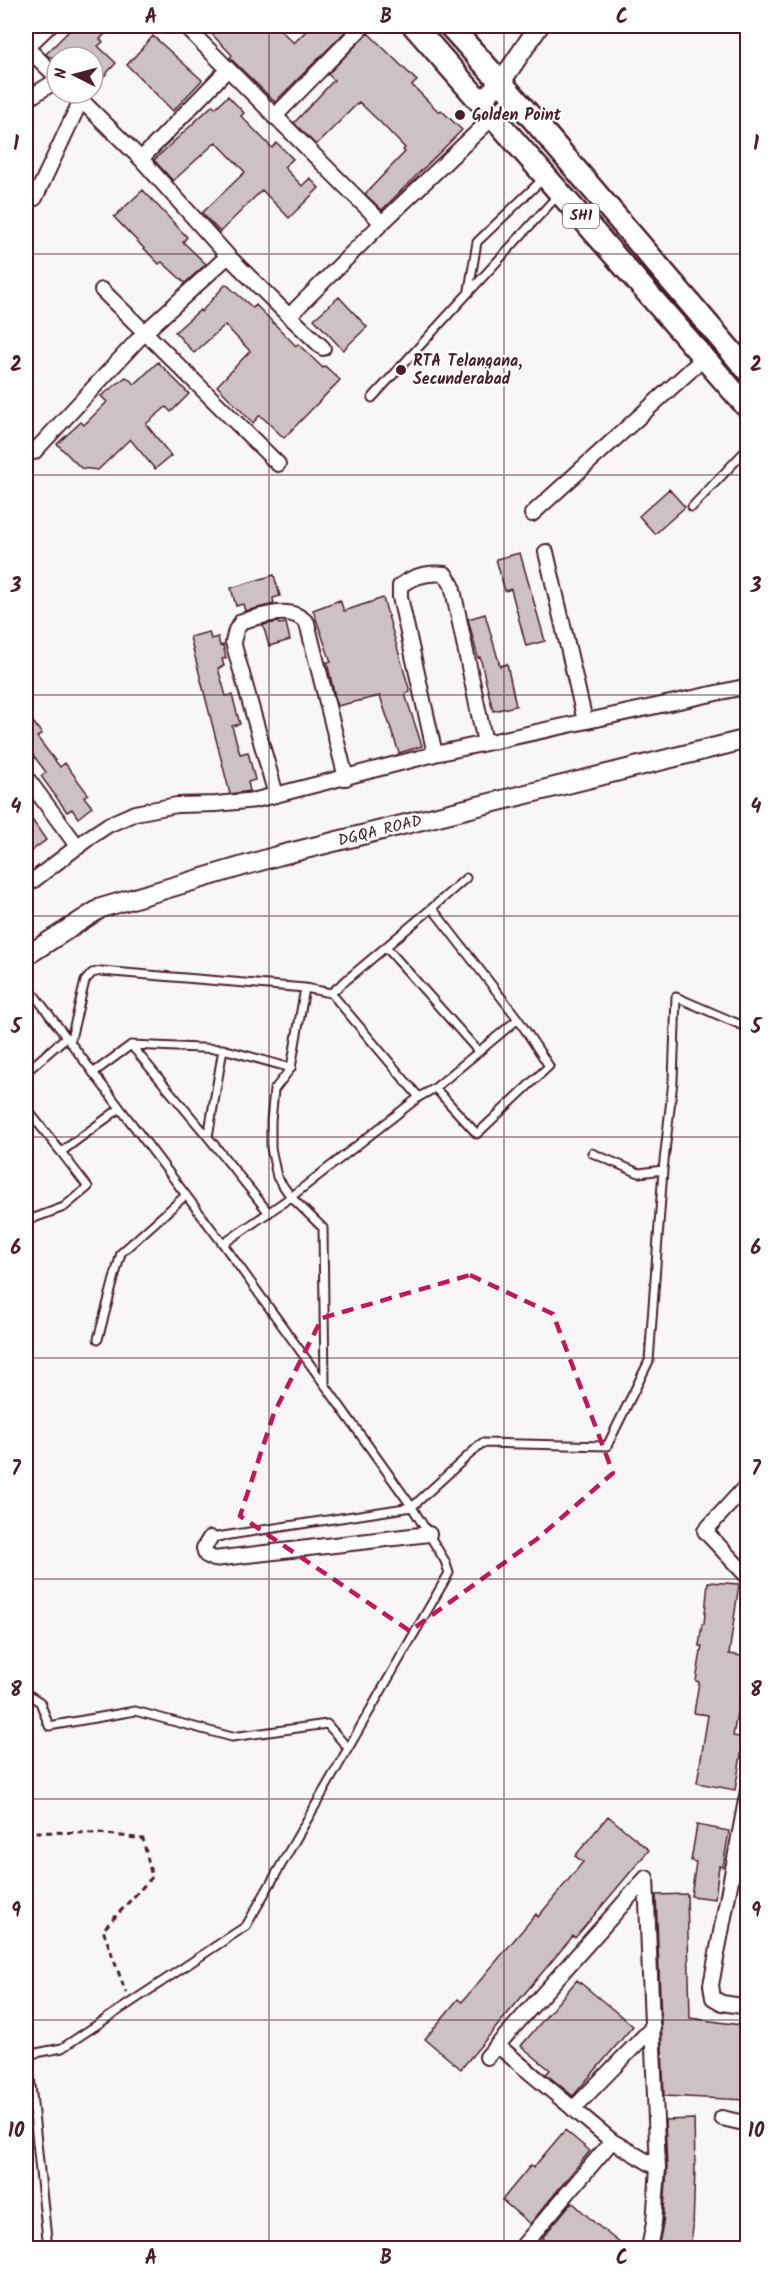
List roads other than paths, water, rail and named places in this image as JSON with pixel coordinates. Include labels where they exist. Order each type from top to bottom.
[{"type":"main road","name":"SH1","points":[[414,26],[705,357],[747,408]]},
{"type":"main road","name":"SH1","points":[[450,26],[508,90],[747,371]]},
{"type":"main road","points":[[487,109],[508,90],[539,26]]},
{"type":"main road","name":"DGQA ROAD","points":[[26,956],[101,908],[277,856],[747,739]]},
{"type":"street","points":[[45,67],[26,48],[48,26]]},
{"type":"street","points":[[185,26],[382,222]]},
{"type":"street","points":[[274,117],[363,26]]},
{"type":"street","points":[[141,159],[228,69]]},
{"type":"street","points":[[26,100],[45,87]]},
{"type":"street","points":[[26,193],[35,198],[74,105]]},
{"type":"street","points":[[87,105],[141,159],[228,255],[323,348]]},
{"type":"street","points":[[289,316],[382,222],[487,109]]},
{"type":"street","points":[[34,452],[146,332],[228,255]]},
{"type":"street","points":[[102,290],[278,464]]},
{"type":"street","points":[[532,514],[705,357]]},
{"type":"street","points":[[546,552],[585,721]]},
{"type":"street","points":[[435,754],[400,597],[400,586],[409,579],[434,572],[444,574],[452,585],[485,743]]},
{"type":"street","points":[[276,795],[233,642],[236,630],[242,621],[289,611],[299,615],[307,623],[346,778]]},
{"type":"street","points":[[26,886],[108,825],[124,817],[157,807],[239,803],[435,754],[744,687],[747,698]]},
{"type":"street","points":[[26,777],[78,847]]},
{"type":"street","points":[[747,1484],[705,1531],[747,1577]]},
{"type":"street","points":[[210,1538],[204,1548],[206,1555],[214,1559],[429,1534]]},
{"type":"street","points":[[747,1790],[711,1985],[713,1998],[722,2003],[747,2007]]},
{"type":"street","points":[[487,2057],[646,1878],[658,2168],[654,2223],[649,2248]]},
{"type":"street","points":[[573,2109],[653,2027]]},
{"type":"street","points":[[497,2045],[612,2141],[658,2168]]},
{"type":"street","points":[[722,2118],[747,2124]]},
{"type":"street","points":[[521,2248],[612,2141]]},
{"type":"lane","points":[[469,292],[477,242],[546,176]]},
{"type":"lane","points":[[372,398],[560,193]]},
{"type":"lane","points":[[692,507],[747,448]]},
{"type":"lane","points":[[331,993],[466,878]]},
{"type":"lane","points":[[432,908],[518,1019],[549,1066],[477,1134],[435,1088]]},
{"type":"lane","points":[[386,947],[479,1052]]},
{"type":"lane","points":[[26,1072],[67,1041],[85,981],[92,973],[101,971],[305,988],[331,993],[419,1097]]},
{"type":"lane","points":[[26,984],[223,1244],[326,1385],[412,1507],[445,1561],[449,1573],[246,1926],[62,2048],[26,2055]]},
{"type":"lane","points":[[305,988],[291,1068],[274,1090],[270,1148],[277,1177],[291,1197],[323,1228],[326,1385]]},
{"type":"lane","points":[[210,1538],[412,1507],[482,1443],[607,1446],[649,1361],[663,1170],[673,1081],[676,997],[747,1028]]},
{"type":"lane","points":[[223,1244],[291,1197],[419,1097],[435,1088],[518,1019]]},
{"type":"lane","points":[[93,1073],[131,1045],[223,1049],[291,1068]]},
{"type":"lane","points":[[131,1045],[268,1213]]},
{"type":"lane","points":[[208,1137],[223,1049]]},
{"type":"lane","points":[[26,1108],[88,1187],[64,1207],[26,1221]]},
{"type":"lane","points":[[61,1152],[119,1109]]},
{"type":"lane","points":[[592,1153],[639,1173],[663,1170]]},
{"type":"lane","points":[[98,1339],[121,1253],[186,1196]]},
{"type":"lane","points":[[26,1693],[40,1702],[49,1726],[135,1711],[232,1737],[327,1724],[348,1748]]},
{"type":"lane","points":[[26,2037],[26,2055],[48,2248]]},
{"type":"place","name":"Golden Point","points":[[460,115]]},
{"type":"place","name":"RTA Telangana, Secunderabad","points":[[401,370]]}]
